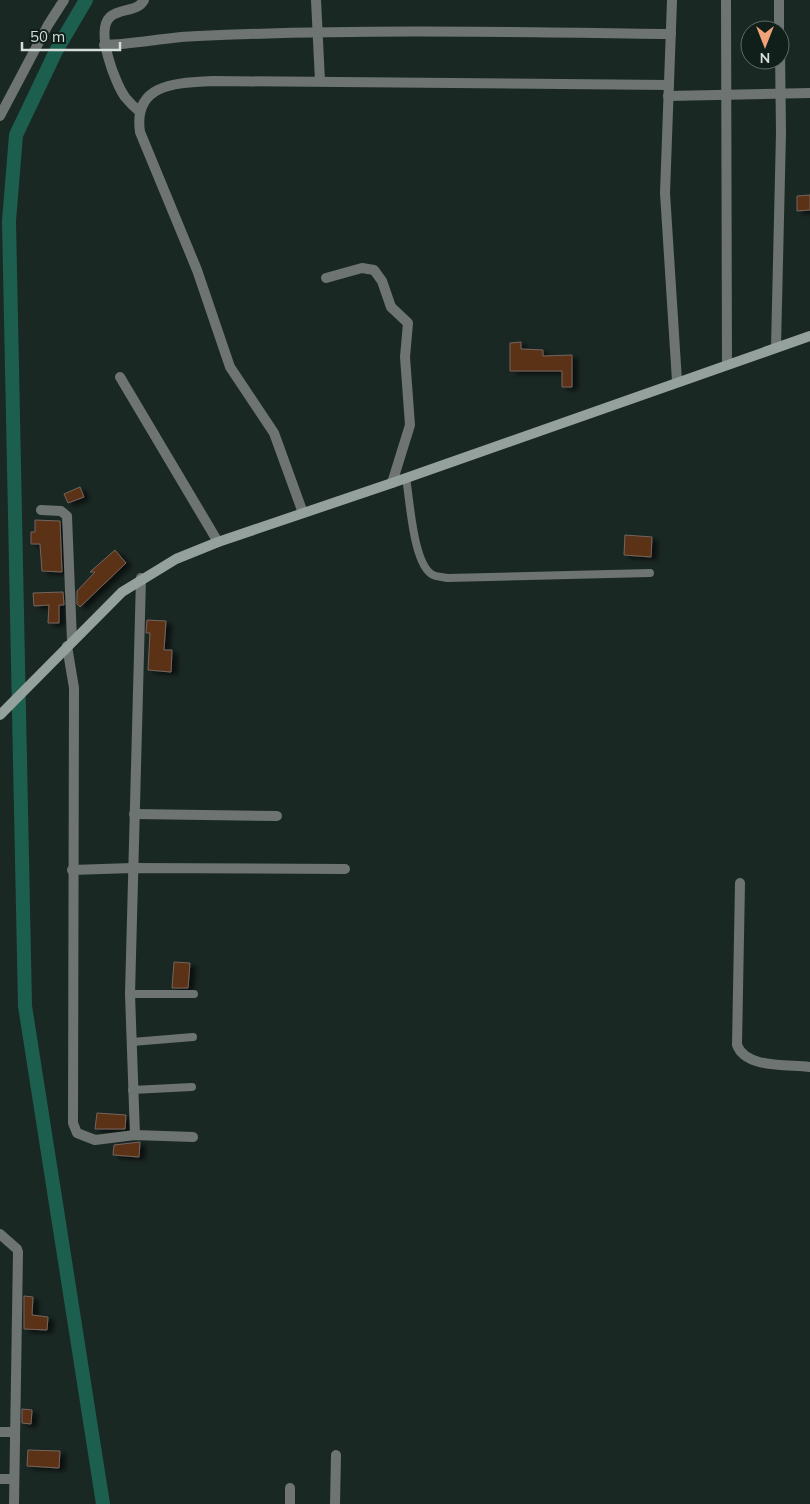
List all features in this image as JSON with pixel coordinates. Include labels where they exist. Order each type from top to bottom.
[{"type":"street","points":[[0,116],[48,25],[64,0]]},
{"type":"street","points":[[139,111],[124,95],[104,45],[103,33],[110,17],[119,12],[138,7],[144,0]]},
{"type":"street","points":[[316,0],[320,81]]},
{"type":"street","points":[[672,0],[665,193],[677,381]]},
{"type":"street","points":[[726,0],[727,364]]},
{"type":"street","points":[[779,0],[780,20]]},
{"type":"street","points":[[104,45],[191,36],[317,32],[460,31],[671,34]]},
{"type":"street","points":[[776,347],[780,70]]},
{"type":"street","points":[[302,513],[274,433],[230,367],[197,270],[140,132],[139,111],[145,98],[152,92],[176,85],[241,80],[669,85]]},
{"type":"street","points":[[668,96],[810,93]]},
{"type":"street","points":[[326,278],[362,268],[374,270],[382,281],[391,307],[408,323],[405,357],[410,425],[392,483]]},
{"type":"street","points":[[0,715],[69,643],[122,592],[141,578],[176,559],[218,542],[810,336]]},
{"type":"street","points":[[120,376],[218,542]]},
{"type":"street","points":[[41,510],[61,511],[67,516],[69,643],[74,688],[72,870],[73,1123],[77,1133],[84,1138],[96,1140],[135,1135],[193,1138]]},
{"type":"street","points":[[135,1135],[130,994],[141,578]]},
{"type":"street","points":[[134,814],[278,816]]},
{"type":"street","points":[[72,870],[132,868],[345,869]]},
{"type":"street","points":[[740,883],[736,1045],[744,1058],[754,1061],[810,1067]]},
{"type":"street","points":[[0,1234],[18,1250],[14,1504]]},
{"type":"street","points":[[0,1432],[15,1432]]},
{"type":"street","points":[[335,1504],[336,1455]]},
{"type":"street","points":[[0,1479],[14,1479]]},
{"type":"street","points":[[290,1488],[290,1504]]},
{"type":"lane","points":[[406,478],[418,551],[424,566],[433,575],[448,578],[650,573]]},
{"type":"lane","points":[[130,994],[194,994]]},
{"type":"lane","points":[[132,1042],[193,1037]]},
{"type":"lane","points":[[132,1090],[192,1087]]},
{"type":"building","points":[[810,195],[810,210],[797,211],[797,196]]},
{"type":"building","points":[[521,342],[521,349],[543,350],[543,356],[572,355],[572,387],[562,387],[562,371],[510,371],[510,343]]},
{"type":"building","points":[[80,487],[84,497],[68,503],[64,494]]},
{"type":"building","points":[[35,520],[60,521],[62,572],[42,571],[40,544],[31,544],[31,532],[35,532]]},
{"type":"building","points":[[625,535],[652,537],[651,557],[624,555]]},
{"type":"building","points":[[115,550],[126,563],[80,607],[77,604],[77,591],[95,572],[90,572]]},
{"type":"building","points":[[63,592],[64,605],[59,605],[59,623],[48,623],[49,605],[34,606],[33,593]]},
{"type":"building","points":[[147,620],[166,621],[164,650],[172,650],[171,672],[148,670],[150,633],[146,633]]},
{"type":"building","points":[[174,962],[190,963],[188,988],[172,988]]},
{"type":"building","points":[[97,1113],[126,1115],[125,1129],[95,1129]]},
{"type":"building","points":[[140,1142],[139,1157],[113,1155],[114,1145]]},
{"type":"building","points":[[24,1296],[33,1297],[32,1315],[48,1317],[47,1330],[24,1329]]},
{"type":"building","points":[[22,1409],[32,1410],[31,1424],[22,1423]]},
{"type":"building","points":[[28,1450],[60,1451],[59,1468],[27,1466]]},
{"type":"waterway","points":[[86,0],[56,51],[16,135],[9,221],[25,1006],[103,1504]]}]
